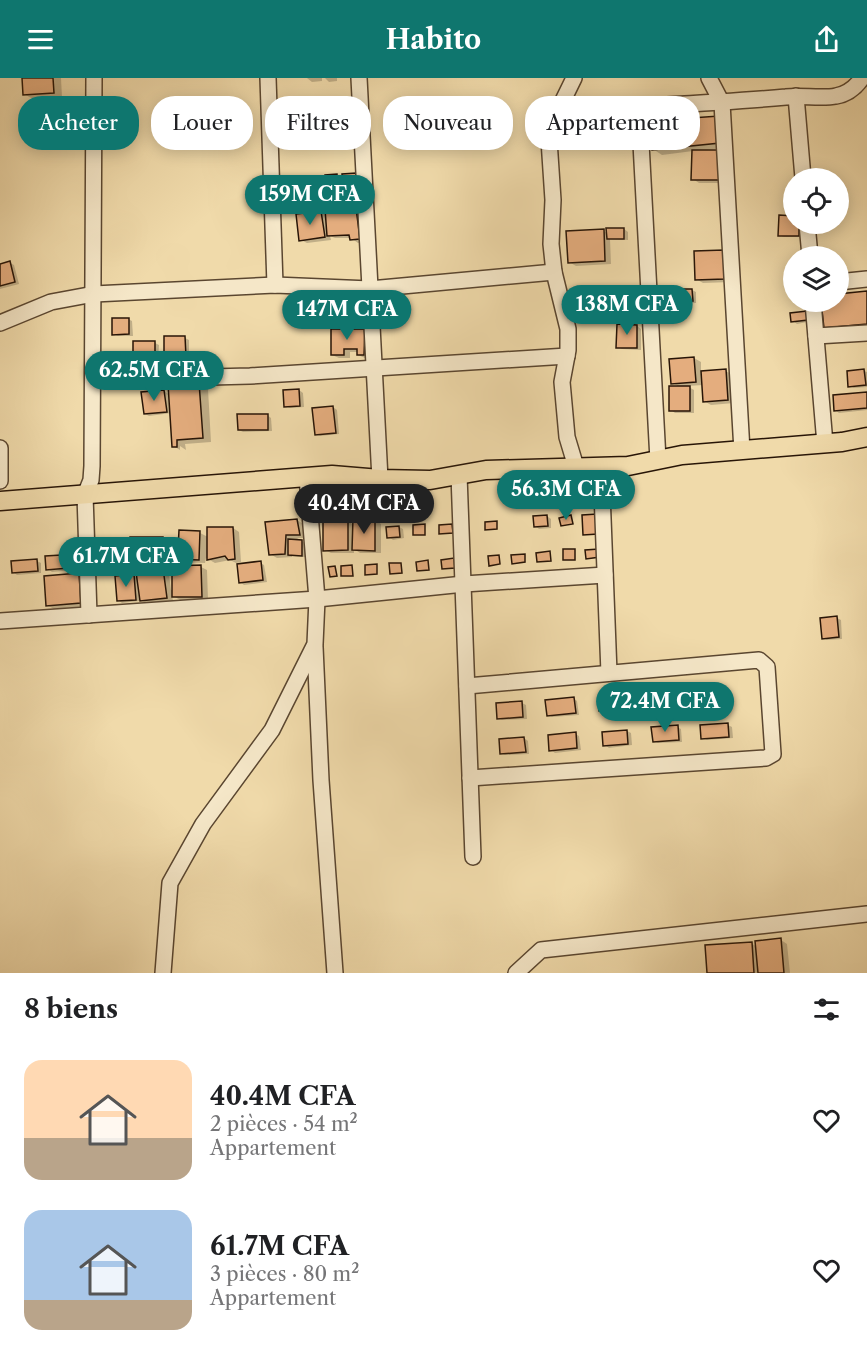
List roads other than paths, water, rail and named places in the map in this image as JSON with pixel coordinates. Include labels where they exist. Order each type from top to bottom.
[{"type":"main road","points":[[0,501],[332,475],[430,480],[486,470],[628,466],[682,455],[825,444],[867,437]]},
{"type":"street","points":[[89,615],[85,495],[91,480],[92,466],[94,78]]},
{"type":"street","points":[[268,78],[275,285]]},
{"type":"street","points":[[359,78],[380,479]]},
{"type":"street","points":[[565,96],[574,78]]},
{"type":"street","points":[[708,78],[722,103],[742,451]]},
{"type":"street","points":[[700,104],[796,96],[836,96],[855,87],[862,78]]},
{"type":"street","points":[[796,96],[802,168]]},
{"type":"street","points":[[550,150],[553,200],[551,244],[554,272],[568,329],[567,356],[562,382],[567,437],[576,467]]},
{"type":"street","points":[[641,150],[658,460]]},
{"type":"street","points":[[0,323],[51,302],[94,294],[275,285],[370,289],[554,272]]},
{"type":"street","points":[[849,281],[867,279]]},
{"type":"street","points":[[814,312],[825,444]]},
{"type":"street","points":[[816,336],[867,333]]},
{"type":"street","points":[[93,380],[250,376],[567,356]]},
{"type":"street","points":[[0,448],[0,481]]},
{"type":"street","points":[[601,467],[609,673]]},
{"type":"street","points":[[459,475],[473,857]]},
{"type":"street","points":[[307,477],[317,599],[315,644],[321,780],[335,973]]},
{"type":"street","points":[[0,621],[317,599],[605,575]]},
{"type":"street","points":[[163,973],[170,883],[203,824],[272,730],[315,644]]},
{"type":"street","points":[[467,686],[759,660],[767,667],[773,753],[766,758],[470,778]]},
{"type":"street","points":[[516,973],[541,950],[867,914]]}]
